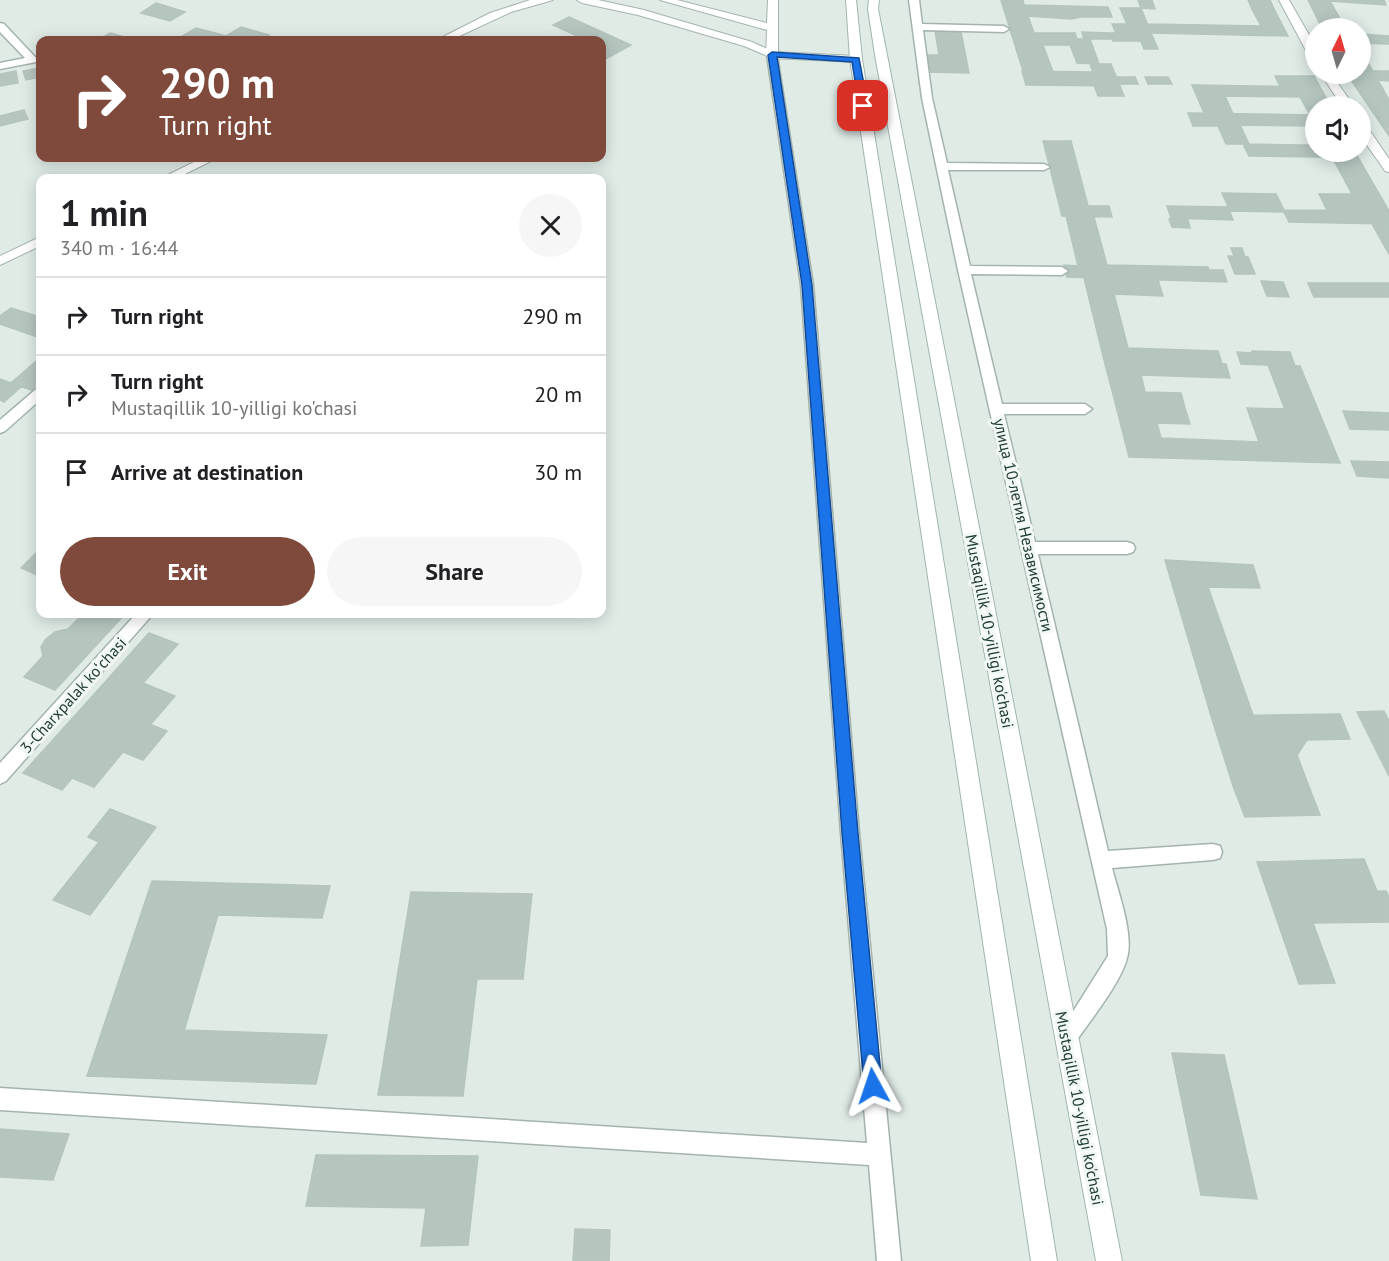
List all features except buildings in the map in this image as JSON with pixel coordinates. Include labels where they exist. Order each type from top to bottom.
[{"type":"main road","points":[[451,36],[504,11],[529,2],[548,0]]},
{"type":"main road","points":[[582,0],[640,12],[748,44],[772,55],[856,59]]},
{"type":"main road","points":[[665,0],[772,28]]},
{"type":"main road","points":[[772,55],[773,0]]},
{"type":"main road","points":[[850,0],[856,59],[1044,1261]]},
{"type":"main road","name":"Mustaqillik 10-yilligi ko'chasi","points":[[874,0],[873,9],[883,66],[1109,1261]]},
{"type":"main road","points":[[1284,0],[1305,38]]},
{"type":"main road","points":[[1371,141],[1389,168]]},
{"type":"main road","points":[[177,174],[203,162]]},
{"type":"main road","points":[[0,261],[36,243]]},
{"type":"lane","name":"улица 10-летия Независимости","points":[[914,0],[927,98],[964,270],[1117,929],[1118,957],[1109,975],[1067,1038]]},
{"type":"lane","points":[[0,26],[32,60],[0,66]]},
{"type":"lane","points":[[917,27],[1004,29]]},
{"type":"lane","points":[[772,55],[807,285],[850,833],[889,1261]]},
{"type":"lane","points":[[942,166],[1044,167]]},
{"type":"lane","points":[[964,270],[1062,271]]},
{"type":"lane","points":[[0,428],[36,396]]},
{"type":"lane","points":[[997,409],[1085,409]]},
{"type":"lane","points":[[1030,548],[1127,548]]},
{"type":"lane","name":"3-Charxpalak koʻchasi","points":[[0,776],[141,618]]},
{"type":"lane","points":[[1101,860],[1213,852]]},
{"type":"lane","points":[[0,1099],[879,1155]]},
{"type":"route","points":[[863,106],[856,59],[772,55],[807,285],[850,833],[873,1086]]}]
